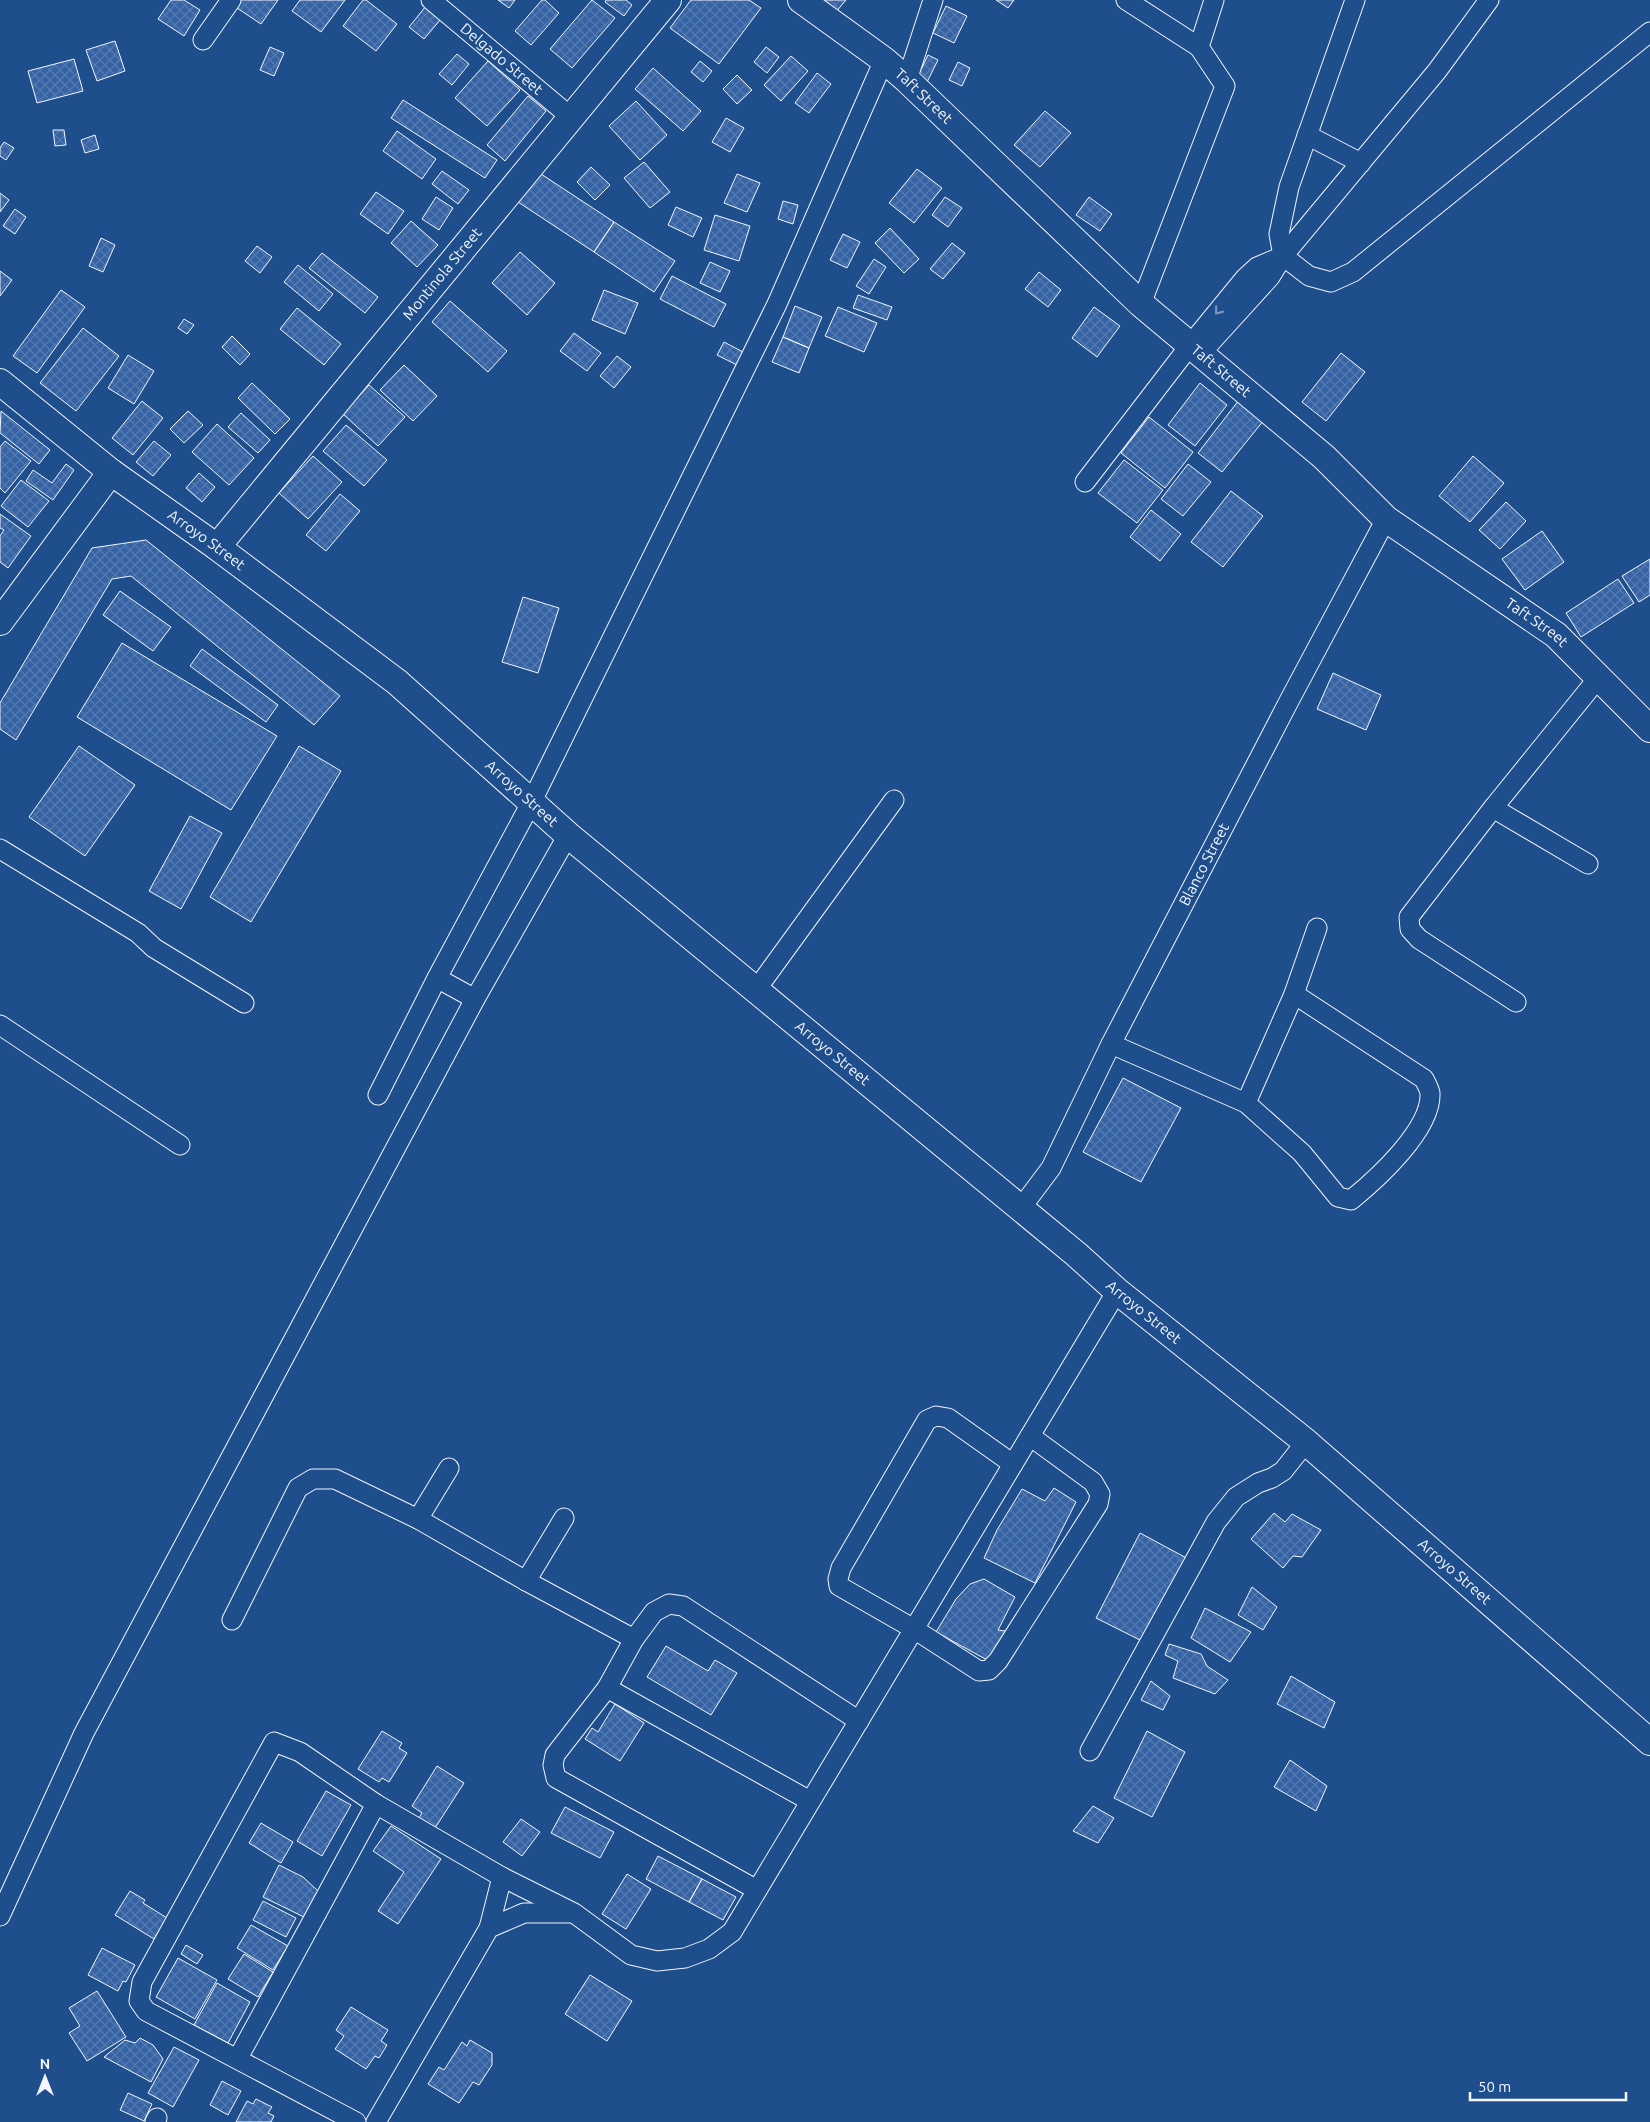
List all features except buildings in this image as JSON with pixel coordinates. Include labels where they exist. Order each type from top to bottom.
[{"type":"street","points":[[203,40],[231,0]]},
{"type":"street","name":"Delgado Street","points":[[431,0],[572,118]]},
{"type":"street","name":"Montinola Street","points":[[217,547],[668,0]]},
{"type":"street","name":"Taft Street","points":[[801,0],[884,60],[908,80],[1141,304],[1196,348],[1324,457],[1386,519],[1556,635],[1650,730]]},
{"type":"street","points":[[908,80],[934,0]]},
{"type":"street","points":[[1126,0],[1198,47],[1225,86],[1141,304]]},
{"type":"street","points":[[1198,47],[1214,0]]},
{"type":"street","points":[[1355,0],[1289,187],[1279,234],[1283,256],[1309,276],[1331,282],[1353,272],[1650,32]]},
{"type":"street","points":[[1085,482],[1196,348],[1245,278],[1257,267],[1283,256],[1436,71],[1489,0]]},
{"type":"street","points":[[378,1095],[437,978],[531,803],[777,304],[884,60]]},
{"type":"street","points":[[1307,135],[1361,163]]},
{"type":"street","name":"Arroyo Street","points":[[0,382],[110,472],[217,547],[397,682],[568,835],[1076,1254],[1117,1292],[1306,1442],[1650,1742]]},
{"type":"street","points":[[0,622],[110,472]]},
{"type":"street","name":"Blanco Street","points":[[1020,1208],[1051,1168],[1111,1044],[1289,700],[1386,519]]},
{"type":"street","points":[[1516,1002],[1419,939],[1410,929],[1409,917],[1493,808],[1599,678]]},
{"type":"street","points":[[756,990],[894,800]]},
{"type":"street","points":[[1493,808],[1588,864]]},
{"type":"street","points":[[0,1916],[84,1733],[475,999],[568,835]]},
{"type":"street","points":[[0,849],[138,933],[154,948],[244,1003]]},
{"type":"street","points":[[1246,1103],[1294,994],[1317,928]]},
{"type":"street","points":[[437,978],[475,999]]},
{"type":"street","points":[[1111,1044],[1246,1103],[1302,1153],[1338,1198],[1351,1200],[1365,1189],[1413,1139],[1428,1107],[1430,1092],[1424,1079],[1294,994]]},
{"type":"street","points":[[0,1025],[180,1146]]},
{"type":"street","points":[[356,2122],[146,2011],[140,2000],[142,1982],[274,1742],[300,1752],[376,1804],[502,1876],[574,1913],[631,1955],[657,1961],[685,1958],[709,1949],[732,1932],[1117,1292]]},
{"type":"street","points":[[1013,1464],[948,1418],[936,1416],[927,1420],[841,1568],[838,1579],[839,1586],[914,1629],[979,1671],[989,1670],[998,1661],[1098,1504],[1100,1494],[1093,1482],[1030,1436]]},
{"type":"street","points":[[1090,1751],[1216,1522],[1236,1497],[1258,1483],[1272,1478],[1283,1471],[1306,1442]]},
{"type":"street","points":[[418,1519],[449,1468]]},
{"type":"street","points":[[232,1620],[298,1488],[313,1479],[335,1479],[418,1519],[526,1581],[634,1639]]},
{"type":"street","points":[[526,1581],[564,1518]]},
{"type":"street","points":[[757,1890],[556,1778],[553,1765],[555,1755],[606,1688],[634,1639],[654,1612],[669,1604],[684,1606],[859,1720]]},
{"type":"street","points":[[606,1688],[810,1801]]},
{"type":"street","points":[[238,2058],[376,1804]]},
{"type":"street","points":[[376,2122],[489,1928],[502,1876]]},
{"type":"street","points":[[489,1928],[524,1913],[574,1913]]}]
